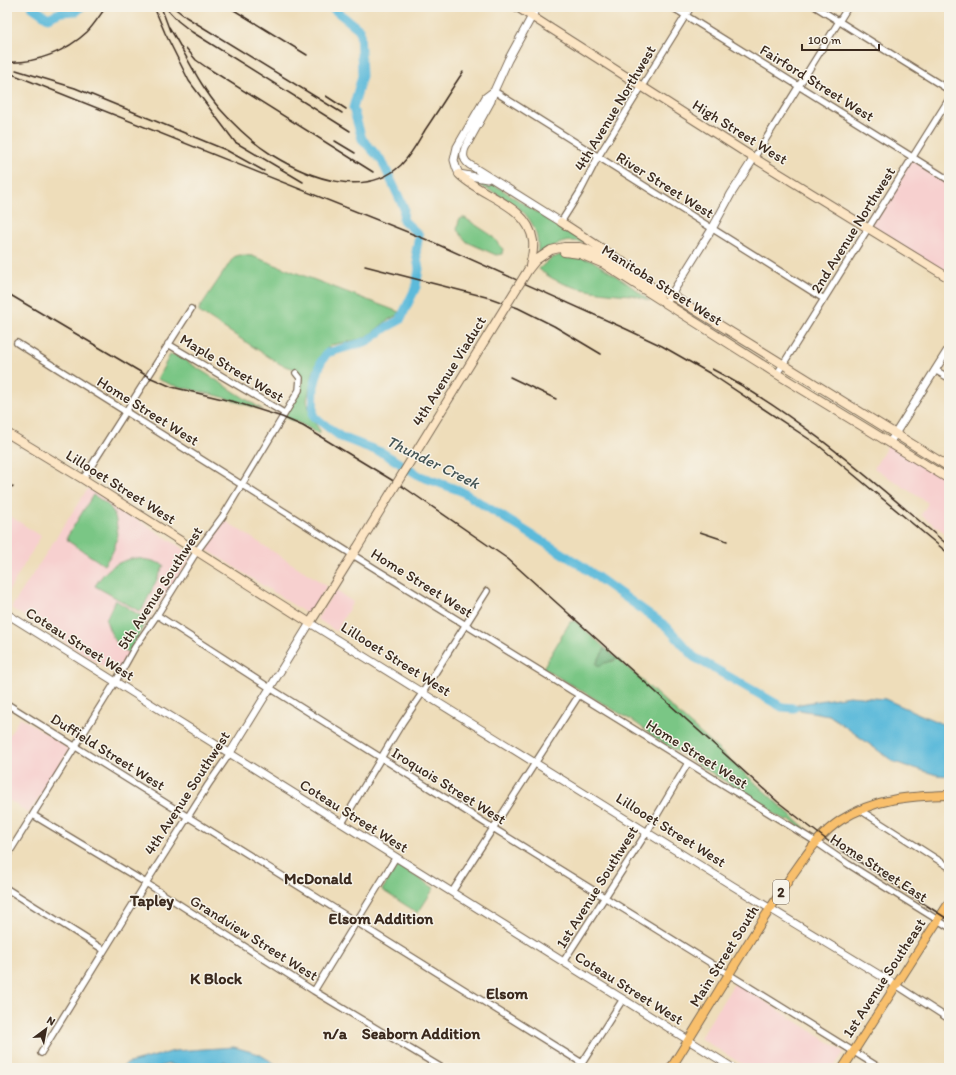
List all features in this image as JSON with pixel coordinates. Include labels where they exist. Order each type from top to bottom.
[{"type":"main road","name":"High Street West","points":[[517,7],[754,158],[949,278]]},
{"type":"main road","points":[[459,174],[469,183],[512,209],[524,220],[529,229],[532,240],[529,268]]},
{"type":"main road","points":[[561,222],[661,287],[670,295]]},
{"type":"main road","name":"Manitoba Street West","points":[[529,268],[541,256],[551,250],[564,247],[579,247],[587,249],[659,291],[670,295],[949,467]]},
{"type":"main road","name":"Manitoba Street West","points":[[529,268],[557,253],[567,252],[580,254],[604,264],[777,374],[949,479]]},
{"type":"main road","name":"4th Avenue Viaduct","points":[[355,551],[529,268]]},
{"type":"main road","name":"Lillooet Street West","points":[[7,433],[83,479],[310,623]]},
{"type":"main road","name":"4th Avenue Southwest","points":[[310,623],[355,551]]},
{"type":"main road","name":"Main Street South","points":[[671,1068],[770,909],[816,842],[831,827],[860,810],[879,802],[910,796],[949,794]]},
{"type":"main road","name":"1st Avenue Southeast","points":[[843,1068],[949,903]]},
{"type":"street","points":[[537,7],[508,60],[491,101],[464,151],[464,156],[468,163],[495,182],[561,222]]},
{"type":"street","name":"Fairford Street West","points":[[672,7],[949,180]]},
{"type":"street","name":"4th Avenue Northwest","points":[[561,222],[580,192],[598,157],[691,7]]},
{"type":"street","points":[[816,7],[949,90]]},
{"type":"street","points":[[666,303],[798,85],[848,7]]},
{"type":"street","points":[[494,92],[486,97],[457,148],[454,160],[459,174],[484,178],[495,182]]},
{"type":"street","name":"River Street West","points":[[494,92],[824,299]]},
{"type":"street","name":"2nd Avenue Northwest","points":[[777,374],[949,99]]},
{"type":"street","points":[[83,479],[191,309]]},
{"type":"street","name":"Home Street West","points":[[17,343],[242,485],[355,551],[465,624],[816,842]]},
{"type":"street","name":"Maple Street West","points":[[168,344],[284,413]]},
{"type":"street","points":[[890,442],[949,348]]},
{"type":"street","points":[[936,370],[949,378]]},
{"type":"street","name":"5th Avenue Southwest","points":[[7,856],[116,681],[135,647],[197,551],[223,516],[299,390],[300,378],[296,373]]},
{"type":"street","points":[[342,823],[402,723],[487,591]]},
{"type":"street","name":"Coteau Street West","points":[[7,614],[733,1068]]},
{"type":"street","name":"Iroquois Street West","points":[[157,615],[493,828],[880,1068]]},
{"type":"street","name":"4th Avenue Southwest","points":[[41,1053],[104,950],[125,919],[188,816],[230,753],[310,623]]},
{"type":"street","name":"Lillooet Street West","points":[[310,623],[770,909],[896,984]]},
{"type":"street","points":[[452,892],[579,695]]},
{"type":"street","name":"Duffield Street West","points":[[7,704],[188,816],[581,1066]]},
{"type":"street","name":"1st Avenue Southwest","points":[[563,962],[688,763]]},
{"type":"street","points":[[860,810],[949,867]]},
{"type":"street","name":"Grandview Street West","points":[[33,815],[146,883],[314,991],[442,1068]]},
{"type":"street","name":"Home Street East","points":[[816,842],[848,864],[949,927]]},
{"type":"street","points":[[314,991],[396,857]]},
{"type":"street","points":[[7,889],[104,950]]},
{"type":"street","points":[[896,984],[949,1019]]},
{"type":"street","points":[[581,1066],[622,999]]},
{"type":"shaded area","points":[[913,157],[949,180],[949,278],[868,228]]},
{"type":"shaded area","points":[[890,442],[949,479],[949,536],[921,515],[928,503],[874,468]]},
{"type":"shaded area","points":[[88,488],[193,555],[152,614],[117,675],[11,608]]},
{"type":"shaded area","points":[[7,514],[41,536],[7,594]]},
{"type":"shaded area","points":[[224,520],[327,586],[309,615],[206,549]]},
{"type":"shaded area","points":[[335,590],[353,602],[336,631],[317,619]]},
{"type":"shaded area","points":[[20,717],[70,749],[29,813],[7,799],[7,739]]},
{"type":"shaded area","points":[[735,982],[844,1052],[833,1068],[748,1068],[700,1038]]},
{"type":"green space","points":[[475,180],[490,183],[550,221],[562,224],[598,247],[581,242],[568,241],[556,245],[541,253],[538,252],[537,237],[533,225],[526,215],[517,206],[506,199],[470,181]]},
{"type":"green space","points":[[465,218],[491,235],[503,249],[502,254],[496,255],[467,242],[457,230],[459,220]]},
{"type":"green space","points":[[563,254],[593,261],[627,283],[650,301],[632,295],[608,293],[571,286],[559,282],[539,269],[550,259]]},
{"type":"green space","points":[[239,255],[252,256],[399,312],[398,315],[388,320],[371,334],[362,339],[331,345],[322,353],[313,373],[307,400],[311,417],[320,431],[319,434],[284,417],[295,401],[301,388],[302,382],[298,372],[292,368],[280,364],[199,312],[199,309],[231,261],[234,257]]},
{"type":"green space","points":[[170,355],[177,355],[263,410],[219,396],[172,385],[157,379]]},
{"type":"green space","points":[[93,495],[109,506],[115,516],[117,528],[115,546],[104,565],[68,541],[67,537]]},
{"type":"green space","points":[[136,558],[153,561],[164,565],[143,608],[139,611],[95,586],[107,570],[123,561]]},
{"type":"green space","points":[[115,600],[144,618],[146,621],[129,653],[114,639],[106,620]]},
{"type":"green space","points":[[575,621],[605,648],[596,664],[614,661],[617,658],[815,837],[812,837],[806,833],[790,820],[786,821],[755,802],[749,796],[657,739],[636,723],[543,668],[570,622]]},
{"type":"green space","points":[[605,648],[617,658],[604,663],[601,666],[597,665],[596,664]]},
{"type":"green space","points":[[398,865],[434,888],[418,913],[382,890]]},
{"type":"water","points":[[849,696],[885,699],[949,727],[949,776],[937,775],[894,762],[829,715],[782,707]]},
{"type":"water","points":[[234,1047],[259,1054],[282,1068],[240,1068],[225,1062],[199,1068],[180,1068],[169,1064],[155,1068],[121,1068],[126,1064],[174,1051]]},
{"type":"waterway","name":"Thunder Creek","points":[[32,7],[48,18],[61,12],[77,11],[81,7]]},
{"type":"waterway","name":"Thunder Creek","points":[[331,7],[360,30],[362,76],[353,108],[362,139],[382,161],[404,208],[403,220],[419,235],[416,252],[419,269],[416,287],[400,320],[387,327],[368,341],[327,353],[321,362],[314,386],[313,416],[341,437],[383,453],[420,476],[461,491],[579,564],[667,627],[694,657],[782,707],[794,708]]},
{"type":"railway","points":[[7,62],[28,61],[50,55],[70,45],[87,32],[106,7]]},
{"type":"railway","points":[[154,7],[189,81],[235,142],[303,182]]},
{"type":"railway","points":[[161,7],[170,31]]},
{"type":"railway","points":[[165,7],[178,21],[192,32],[350,131]]},
{"type":"railway","points":[[173,7],[186,17],[342,113]]},
{"type":"railway","points":[[229,7],[307,55]]},
{"type":"railway","points":[[169,27],[212,100],[244,134],[272,155],[287,163],[303,171],[337,181],[354,183],[371,181],[387,175],[401,165],[408,157],[463,72]]},
{"type":"railway","points":[[186,48],[196,60],[206,67],[373,172]]},
{"type":"railway","points":[[16,70],[75,88],[226,150],[264,171]]},
{"type":"railway","points":[[7,72],[430,241],[662,346],[711,374],[818,445],[949,554]]},
{"type":"railway","points":[[326,96],[346,109]]},
{"type":"railway","points":[[335,141],[355,153]]},
{"type":"railway","points":[[365,266],[490,298],[518,308],[554,326],[601,354]]},
{"type":"railway","points":[[7,293],[149,377],[172,387],[235,402],[282,417],[303,426],[405,488],[508,559],[778,802],[832,844],[949,920]]},
{"type":"railway","points":[[712,369],[744,387],[806,428],[864,474],[949,546]]},
{"type":"railway","points":[[510,377],[556,399]]},
{"type":"railway","points":[[7,482],[13,487]]},
{"type":"railway","points":[[700,532],[727,541]]},
{"type":"district","name":"McDonald","points":[[318,878]]},
{"type":"district","name":"Tapley","points":[[152,900]]},
{"type":"district","name":"Elsom Addition","points":[[381,918]]},
{"type":"district","name":"K Block","points":[[216,978]]},
{"type":"district","name":"Elsom","points":[[507,993]]},
{"type":"district","name":"n/a","points":[[335,1033]]},
{"type":"district","name":"Seaborn Addition","points":[[421,1033]]}]
